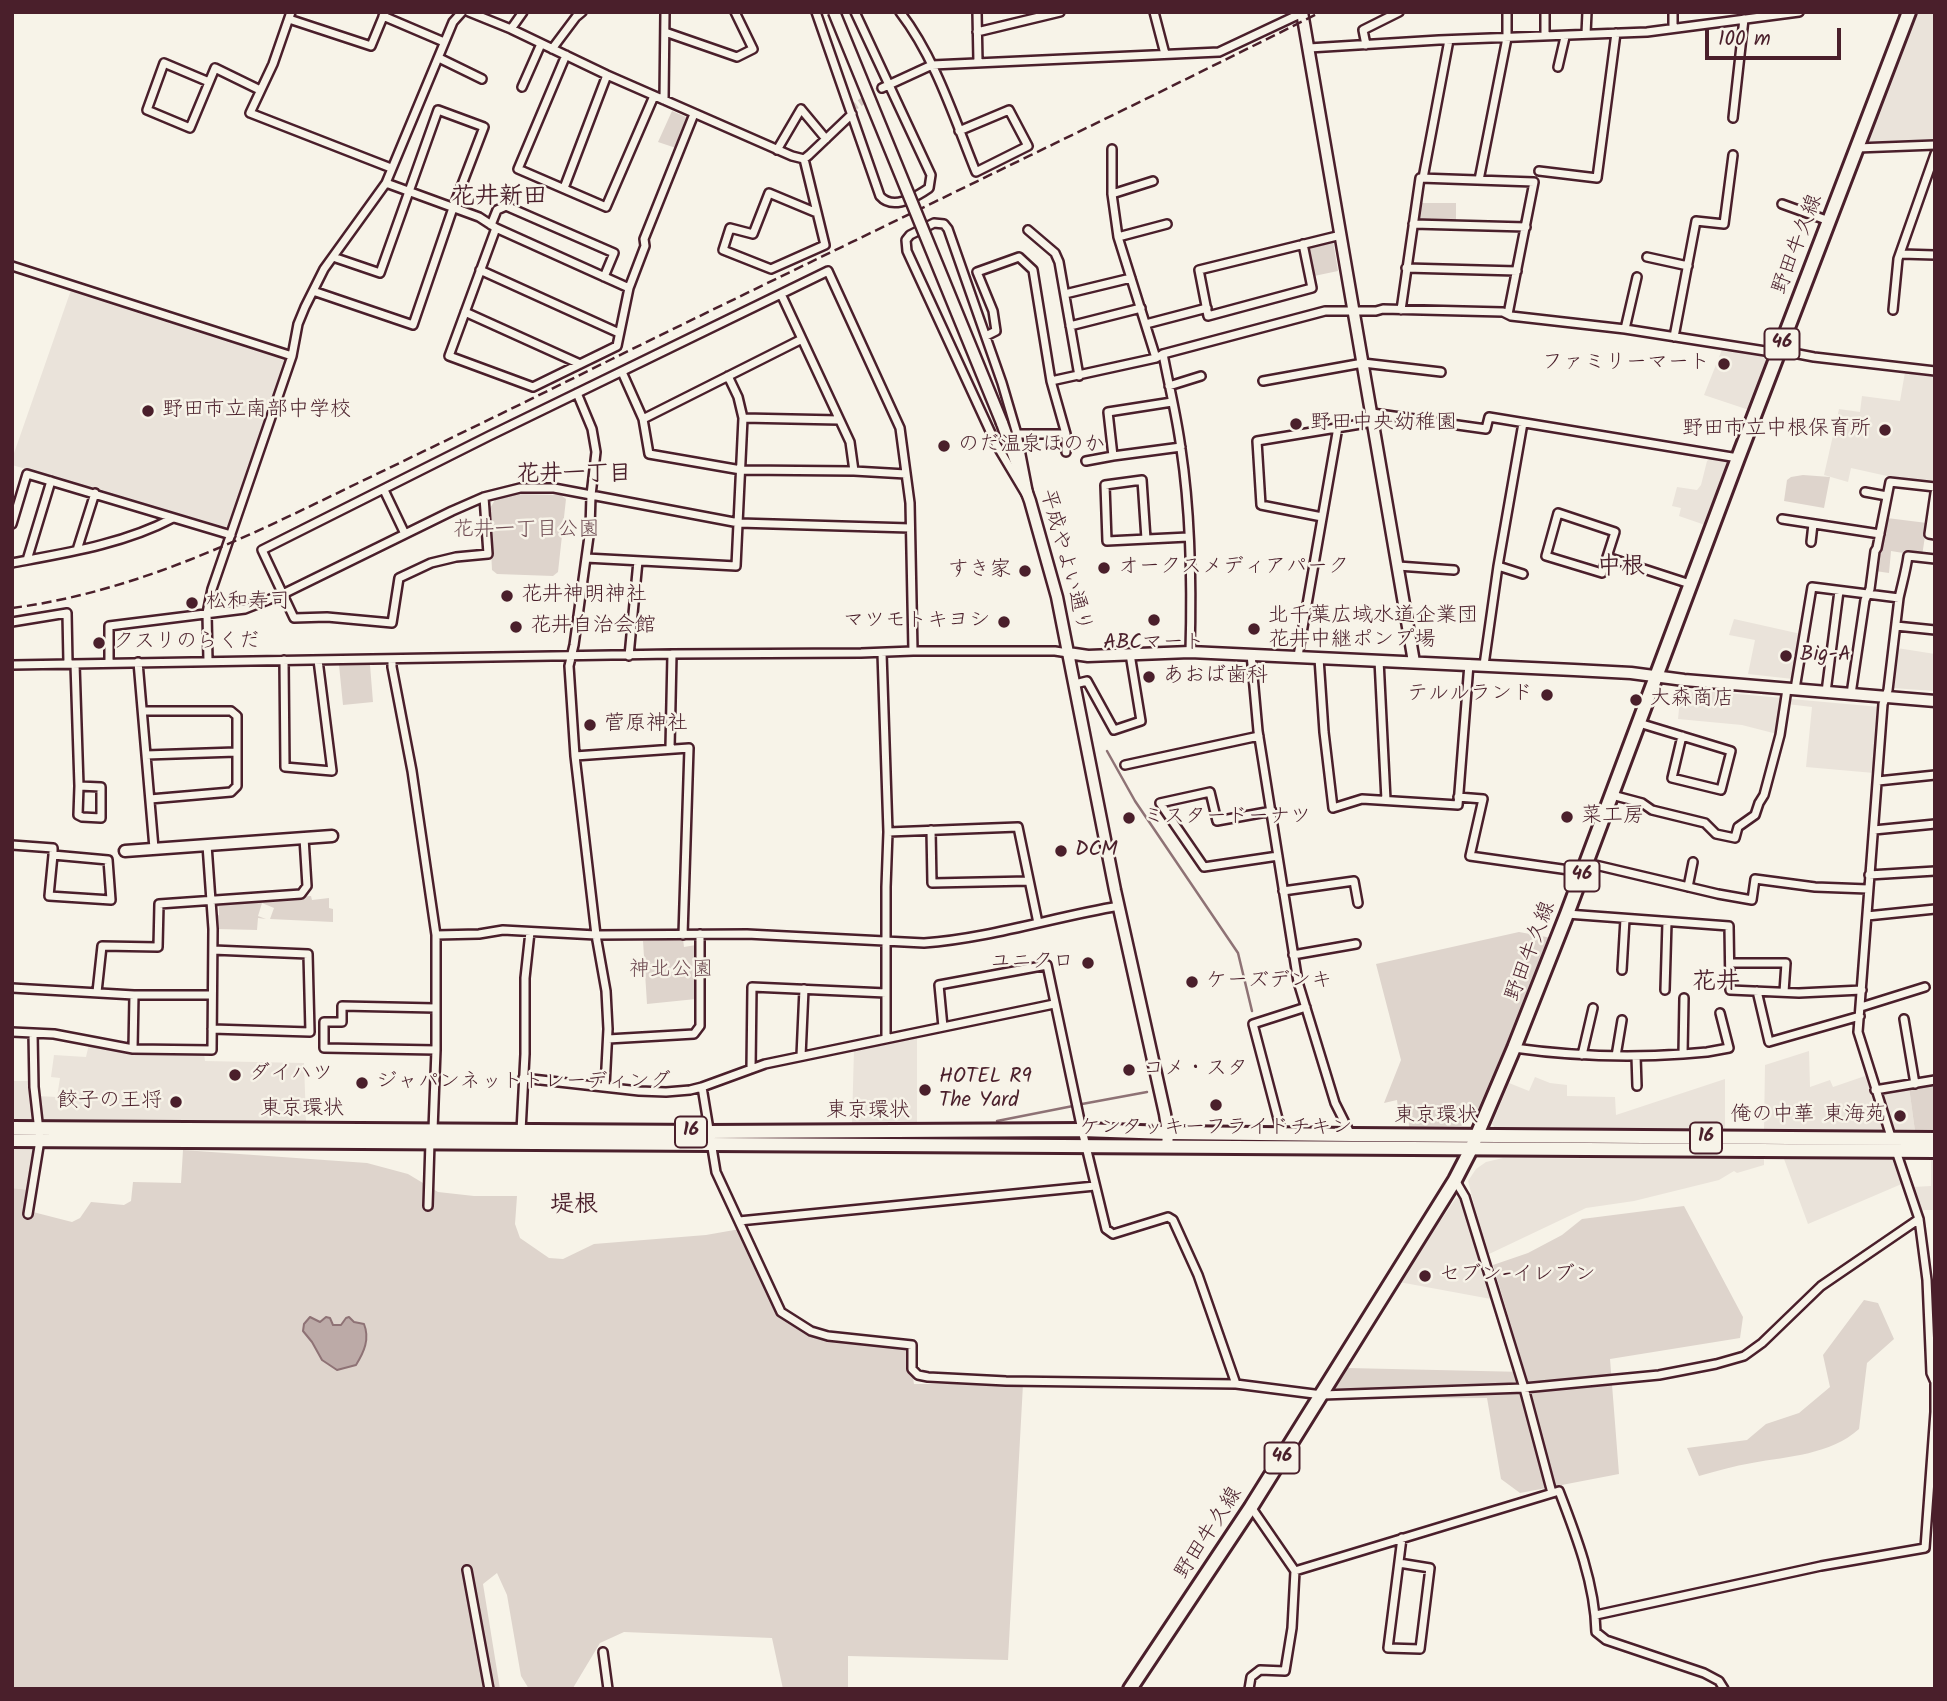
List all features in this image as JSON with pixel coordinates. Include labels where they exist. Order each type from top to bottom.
[{"type":"main road","name":"野田牛久線","points":[[1130,1689],[1322,1395],[1455,1180],[1471,1149],[1585,868],[1690,584],[1909,12]]},
{"type":"main road","name":"東京環状","points":[[12,1128],[38,1134],[709,1138],[1167,1147],[1471,1149],[1894,1145],[1935,1139]]},
{"type":"main road","name":"東京環状","points":[[432,1136],[521,1131],[709,1138],[1082,1130],[1894,1145],[1935,1151]]},
{"type":"main road","name":"東京環状","points":[[12,1140],[38,1134]]},
{"type":"street","points":[[208,661],[207,613],[212,589],[292,356],[298,324],[333,257],[386,183],[444,42],[453,22],[462,12]]},
{"type":"street","points":[[469,12],[694,114],[804,159]]},
{"type":"street","points":[[510,29],[523,12]]},
{"type":"street","points":[[552,49],[582,12]]},
{"type":"street","points":[[664,100],[665,12]]},
{"type":"street","points":[[665,32],[737,57],[753,49],[735,12]]},
{"type":"street","points":[[816,12],[880,196],[884,201],[896,204],[929,188],[931,175],[886,87],[855,12]]},
{"type":"street","name":"平成やよい通り","points":[[834,12],[1002,423],[1051,570],[1168,1133],[1167,1147]]},
{"type":"street","points":[[900,12],[916,34],[932,65],[959,131],[976,172],[1028,146],[1009,110],[959,131]]},
{"type":"street","points":[[977,12],[978,62]]},
{"type":"street","points":[[977,32],[1060,12]]},
{"type":"street","points":[[1154,12],[1165,54]]},
{"type":"street","points":[[886,87],[932,65],[1219,52],[1302,12],[1414,662]]},
{"type":"street","points":[[1366,45],[1363,30],[1399,12]]},
{"type":"street","points":[[1479,180],[1507,38],[1507,12]]},
{"type":"street","points":[[1545,12],[1545,36]]},
{"type":"street","points":[[1586,34],[1587,12]]},
{"type":"street","points":[[1673,12],[1673,28]]},
{"type":"street","points":[[1309,48],[1647,32],[1799,12]]},
{"type":"street","points":[[391,168],[250,113],[273,64],[290,15],[371,46],[384,14],[444,42]]},
{"type":"street","points":[[1733,118],[1744,19]]},
{"type":"street","points":[[1539,171],[1597,178],[1616,33]]},
{"type":"street","points":[[1558,67],[1565,37]]},
{"type":"street","points":[[1401,310],[1420,178],[1423,178],[1448,40]]},
{"type":"street","points":[[522,87],[541,44]]},
{"type":"street","points":[[566,55],[518,169],[606,206],[654,96]]},
{"type":"street","points":[[439,58],[482,79]]},
{"type":"street","points":[[209,82],[164,63],[147,110],[190,128],[215,68],[260,90]]},
{"type":"street","points":[[564,188],[607,75]]},
{"type":"street","points":[[777,150],[801,109],[827,139]]},
{"type":"street","points":[[313,291],[413,325],[484,127],[438,110],[380,273],[333,257]]},
{"type":"street","points":[[604,277],[614,253],[506,206],[497,210],[480,271],[449,356],[533,387],[617,346],[629,288],[645,246],[648,229],[694,114]]},
{"type":"street","points":[[804,159],[852,114]]},
{"type":"street","points":[[1857,148],[1935,145]]},
{"type":"street","points":[[1112,149],[1112,194],[1118,237],[1146,324],[1160,356],[1181,447],[1186,483],[1190,652]]},
{"type":"street","points":[[1893,310],[1898,259],[1935,153]]},
{"type":"street","points":[[1674,337],[1696,221],[1724,224],[1733,155]]},
{"type":"street","points":[[804,159],[825,245],[771,269],[723,250],[730,228],[753,234],[769,193],[817,213]]},
{"type":"street","points":[[1423,178],[1534,182],[1508,314]]},
{"type":"street","points":[[1112,194],[1153,181]]},
{"type":"street","points":[[386,183],[479,217],[494,227],[629,288]]},
{"type":"street","points":[[1782,204],[1829,221]]},
{"type":"street","points":[[934,223],[944,224],[948,229],[986,335],[1017,434],[1030,501],[996,444],[907,251],[906,240],[910,235],[934,223]]},
{"type":"street","points":[[1118,237],[1167,223]]},
{"type":"street","points":[[1413,224],[1526,227]]},
{"type":"street","points":[[1028,230],[1055,253],[1059,262],[1079,376]]},
{"type":"street","points":[[1303,244],[1312,288],[1208,316],[1199,270],[1341,234]]},
{"type":"street","points":[[1901,254],[1935,255]]},
{"type":"street","points":[[986,335],[996,331],[993,311],[976,272],[1019,257],[1033,270],[1051,381],[1066,434],[1066,452]]},
{"type":"street","points":[[1647,257],[1688,266]]},
{"type":"street","points":[[12,266],[292,356]]},
{"type":"street","points":[[1406,268],[1517,271]]},
{"type":"street","points":[[480,271],[619,332]]},
{"type":"street","points":[[484,497],[488,557],[456,557],[431,563],[400,578],[392,623],[327,617],[294,618],[262,550],[828,271],[900,428],[910,503],[914,651]]},
{"type":"street","points":[[1625,329],[1637,277]]},
{"type":"street","points":[[1065,294],[1131,278]]},
{"type":"street","points":[[781,295],[850,442],[854,471]]},
{"type":"street","points":[[1070,326],[1141,308]]},
{"type":"street","points":[[1146,324],[1207,308]]},
{"type":"street","points":[[1051,381],[1160,356],[1325,311],[1354,309],[1503,313],[1778,353],[1788,352],[1935,371]]},
{"type":"street","points":[[465,312],[580,364]]},
{"type":"street","points":[[643,419],[803,339]]},
{"type":"street","points":[[1263,381],[1363,363],[1441,372]]},
{"type":"street","points":[[622,372],[643,419],[649,454],[741,470],[906,474]]},
{"type":"street","points":[[586,558],[736,566],[743,418],[738,397],[728,376]]},
{"type":"street","points":[[1169,386],[1201,376]]},
{"type":"street","points":[[577,393],[587,413],[595,443],[595,465],[590,529],[569,666],[575,756],[596,935],[606,990],[608,1039],[605,1087]]},
{"type":"street","points":[[1113,456],[1108,412],[1172,402]]},
{"type":"street","points":[[1322,517],[1261,505],[1257,441],[1338,427],[1372,417],[1486,429],[1489,417],[1738,458]]},
{"type":"street","points":[[743,418],[839,419]]},
{"type":"street","points":[[1484,665],[1523,422]]},
{"type":"street","points":[[1298,656],[1338,427]]},
{"type":"street","points":[[1017,434],[1066,434]]},
{"type":"street","points":[[1086,461],[1181,447]]},
{"type":"street","points":[[12,524],[27,474],[231,535]]},
{"type":"street","points":[[1146,539],[1142,480],[1105,485],[1107,541],[1188,537]]},
{"type":"street","points":[[27,560],[51,481]]},
{"type":"street","points":[[1851,694],[1865,600],[1890,482],[1935,486]]},
{"type":"street","points":[[109,663],[109,626],[245,609],[283,594],[405,534],[502,491],[538,487],[562,489],[739,523],[910,528]]},
{"type":"street","points":[[384,490],[405,534]]},
{"type":"street","points":[[1865,492],[1887,496]]},
{"type":"street","points":[[77,550],[94,493]]},
{"type":"street","points":[[1935,493],[1929,534],[1935,535]]},
{"type":"street","points":[[1558,513],[1615,532],[1607,557],[1602,573],[1546,556],[1558,513]]},
{"type":"street","points":[[12,563],[121,539],[173,518]]},
{"type":"street","points":[[1782,519],[1880,534]]},
{"type":"street","points":[[1811,542],[1812,524]]},
{"type":"street","points":[[1596,1615],[1821,1566],[1925,1548],[1935,1412],[1935,1382],[1931,1373],[1931,1280],[1919,1219],[1858,1032],[1883,704],[1899,598],[1908,556],[1935,559]]},
{"type":"street","points":[[1607,557],[1690,584]]},
{"type":"street","points":[[629,656],[638,561]]},
{"type":"street","points":[[1398,566],[1454,570]]},
{"type":"street","points":[[1498,566],[1522,574]]},
{"type":"street","points":[[1612,795],[1642,803],[1652,810],[1705,823],[1716,834],[1735,838],[1738,827],[1755,815],[1764,795],[1791,689],[1812,587],[1899,598]]},
{"type":"street","points":[[1826,692],[1839,591]]},
{"type":"street","points":[[12,622],[67,613],[79,786],[78,815],[101,818],[101,787],[79,786]]},
{"type":"street","points":[[1896,626],[1935,631]]},
{"type":"street","points":[[12,664],[914,651],[1055,651],[1088,656],[1190,652],[1469,664],[1656,676],[1935,701]]},
{"type":"street","points":[[882,653],[888,832],[886,1038]]},
{"type":"street","points":[[670,748],[672,654]]},
{"type":"street","points":[[1075,684],[1087,681],[1114,730],[1141,721],[1130,654]]},
{"type":"street","points":[[1251,654],[1259,736],[1298,982],[1335,1102],[1352,1135]]},
{"type":"street","points":[[1319,658],[1333,808],[1363,799],[1458,805],[1469,664]]},
{"type":"street","points":[[392,659],[436,935],[436,1050],[428,1206]]},
{"type":"street","points":[[284,660],[285,767],[332,771],[318,660]]},
{"type":"street","points":[[1379,660],[1386,800]]},
{"type":"street","points":[[138,662],[154,848]]},
{"type":"street","points":[[142,711],[231,711],[237,716],[237,786],[231,792],[150,799]]},
{"type":"street","points":[[1639,723],[1731,751],[1719,799]]},
{"type":"street","points":[[1125,765],[1259,736]]},
{"type":"street","points":[[1682,736],[1672,778],[1721,790]]},
{"type":"street","points":[[575,756],[690,748],[683,935]]},
{"type":"street","points":[[146,755],[236,752]]},
{"type":"street","points":[[1878,781],[1935,775]]},
{"type":"street","points":[[1272,811],[1217,821],[1210,792],[1160,803],[1204,867],[1278,856]]},
{"type":"street","points":[[1458,797],[1483,799],[1471,856],[1585,868],[1752,900],[1755,880],[1815,887],[1868,889]]},
{"type":"street","points":[[1874,830],[1935,824]]},
{"type":"street","points":[[888,832],[1018,827],[1038,923]]},
{"type":"street","points":[[931,830],[932,883],[1029,881]]},
{"type":"street","points":[[125,851],[332,836]]},
{"type":"street","points":[[97,992],[102,946],[159,947],[159,904],[301,894],[307,886],[304,838]]},
{"type":"street","points":[[12,845],[53,848],[49,896],[111,900],[108,860],[53,855]]},
{"type":"street","points":[[12,1032],[65,1036],[133,1049],[212,1050],[213,950],[207,845]]},
{"type":"street","points":[[1688,887],[1693,862]]},
{"type":"street","points":[[1869,875],[1935,871]]},
{"type":"street","points":[[1283,891],[1354,880],[1358,903]]},
{"type":"street","points":[[436,935],[479,934],[503,930],[596,935],[747,934],[924,943],[950,941],[1119,906]]},
{"type":"street","points":[[1867,916],[1935,909]]},
{"type":"street","points":[[1567,914],[1730,926],[1730,990],[1862,990]]},
{"type":"street","points":[[1622,970],[1625,919]]},
{"type":"street","points":[[1665,990],[1667,922]]},
{"type":"street","points":[[521,1131],[530,932]]},
{"type":"street","points":[[608,1039],[668,1037],[694,1034],[698,1031],[700,934]]},
{"type":"street","points":[[1293,956],[1356,944]]},
{"type":"street","points":[[212,1030],[310,1032],[308,954],[213,950]]},
{"type":"street","points":[[1730,962],[1786,963],[1784,992]]},
{"type":"street","points":[[943,1027],[939,985],[1047,965],[1106,1229],[1113,1234],[1168,1217],[1173,1220],[1198,1275],[1237,1384]]},
{"type":"street","points":[[751,1069],[752,987],[886,993]]},
{"type":"street","points":[[1757,991],[1769,1042],[1861,1012],[1925,987]]},
{"type":"street","points":[[12,988],[134,995],[212,995]]},
{"type":"street","points":[[801,1056],[804,989]]},
{"type":"street","points":[[133,1049],[134,995]]},
{"type":"street","points":[[1683,1054],[1684,999]]},
{"type":"street","points":[[523,1078],[666,1092],[702,1087],[751,1069],[801,1056],[1054,1004]]},
{"type":"street","points":[[435,1008],[342,1006],[342,1022],[324,1022],[324,1048],[436,1050]]},
{"type":"street","points":[[1282,1134],[1252,1024],[1306,1007]]},
{"type":"street","points":[[1582,1055],[1593,1008]]},
{"type":"street","points":[[1514,1048],[1563,1055],[1636,1056],[1707,1052],[1729,1048],[1720,1013]]},
{"type":"street","points":[[1904,1019],[1915,1084]]},
{"type":"street","points":[[1616,1056],[1622,1020]]},
{"type":"street","points":[[28,1214],[38,1134],[33,1033]]},
{"type":"street","points":[[1636,1056],[1637,1086]]},
{"type":"street","points":[[1875,1090],[1935,1080]]},
{"type":"street","points":[[702,1087],[716,1172],[781,1312],[811,1331],[828,1336],[912,1345],[912,1369],[918,1375],[1006,1381],[1237,1384],[1322,1395],[1524,1388],[1660,1375],[1744,1356],[1762,1343],[1841,1270],[1919,1219]]},
{"type":"street","points":[[1455,1180],[1465,1197],[1524,1388],[1552,1493]]},
{"type":"street","points":[[739,1221],[1095,1186]]},
{"type":"street","points":[[1295,1571],[1559,1491],[1590,1586],[1596,1615],[1596,1632],[1606,1640],[1704,1673],[1719,1681],[1724,1689]]},
{"type":"street","points":[[1249,1689],[1251,1677],[1260,1670],[1285,1671],[1292,1628],[1295,1571],[1251,1507]]},
{"type":"street","points":[[1399,1563],[1430,1568],[1420,1649],[1388,1648],[1402,1538]]},
{"type":"street","points":[[467,1570],[489,1689]]},
{"type":"street","points":[[603,1652],[608,1689]]},
{"type":"shaded area","points":[[1916,12],[1935,12],[1935,142],[1870,144],[1868,139]]},
{"type":"shaded area","name":"野田市立南部中学校","points":[[71,290],[284,359],[226,527],[12,465]]},
{"type":"shaded area","points":[[1723,347],[1771,355],[1749,410],[1704,395]]},
{"type":"shaded area","name":"野田市立中根保育所","points":[[1905,372],[1935,376],[1935,482],[1851,468],[1848,482],[1824,475],[1839,409],[1860,412],[1862,396],[1900,401]]},
{"type":"shaded area","points":[[1715,456],[1730,458],[1705,525],[1679,516],[1681,508],[1672,506],[1677,487],[1697,490],[1701,485],[1707,461]]},
{"type":"shaded area","points":[[1734,619],[1801,634],[1793,679],[1748,674],[1755,640],[1729,635]]},
{"type":"shaded area","points":[[1897,648],[1935,654],[1935,691],[1892,688]]},
{"type":"shaded area","points":[[1681,689],[1783,698],[1777,734],[1742,725],[1678,719]]},
{"type":"shaded area","points":[[1791,699],[1880,707],[1874,773],[1806,767],[1812,707],[1787,704]]},
{"type":"shaded area","points":[[917,1035],[917,1123],[852,1123],[854,1049]]},
{"type":"shaded area","points":[[89,1044],[134,1053],[204,1053],[205,1061],[304,1063],[306,1121],[38,1120],[37,1096],[57,1097],[60,1078],[51,1077],[54,1055],[86,1057]]},
{"type":"shaded area","points":[[1809,1051],[1810,1087],[1830,1080],[1833,1087],[1868,1075],[1886,1130],[1764,1130],[1765,1065]]},
{"type":"shaded area","points":[[1535,1077],[1550,1083],[1567,1085],[1567,1096],[1615,1097],[1616,1115],[1725,1079],[1725,1129],[1495,1128],[1492,1124],[1509,1083],[1529,1091]]},
{"type":"shaded area","points":[[12,1081],[30,1081],[33,1120],[12,1119]]},
{"type":"shaded area","points":[[1909,1087],[1915,1131],[1891,1130],[1879,1092]]},
{"type":"shaded area","points":[[12,1148],[37,1148],[30,1190],[12,1188]]},
{"type":"shaded area","points":[[1503,1158],[1764,1159],[1764,1165],[1737,1173],[1734,1171],[1719,1180],[1634,1201],[1586,1208],[1487,1255],[1468,1181],[1476,1169],[1486,1162]]},
{"type":"shaded area","points":[[1784,1159],[1897,1160],[1904,1183],[1808,1224]]},
{"type":"shaded area","points":[[1931,1160],[1935,1160],[1935,1210],[1920,1210],[1913,1187],[1931,1186]]},
{"type":"shaded area","points":[[1456,1198],[1462,1199],[1491,1299],[1399,1282]]},
{"type":"shaded area","points":[[310,1317],[320,1322],[326,1317],[330,1318],[333,1325],[341,1325],[349,1317],[354,1322],[364,1324],[365,1345],[356,1365],[337,1370],[322,1360],[303,1331],[304,1324]]},
{"type":"green space","points":[[672,111],[687,120],[676,148],[658,142]]},
{"type":"green space","points":[[1420,203],[1456,203],[1456,221],[1420,220]]},
{"type":"green space","points":[[1333,241],[1338,271],[1314,276],[1307,251],[1310,247]]},
{"type":"green space","points":[[1803,475],[1830,477],[1824,508],[1784,501],[1787,480]]},
{"type":"green space","name":"花井一丁目公園","points":[[515,494],[561,495],[566,499],[558,572],[553,576],[497,574],[492,570],[489,510],[495,500]]},
{"type":"green space","points":[[1887,518],[1927,523],[1922,556],[1891,551],[1889,573],[1875,571],[1877,551],[1880,551]]},
{"type":"green space","points":[[339,665],[370,665],[373,702],[343,705]]},
{"type":"green space","points":[[311,896],[312,900],[329,898],[329,908],[333,909],[333,922],[270,919],[274,908],[262,903],[258,916],[266,919],[258,918],[257,930],[217,929],[216,916],[219,915],[219,907],[216,907],[219,903]]},
{"type":"green space","points":[[1519,932],[1552,938],[1475,1116],[1461,1126],[1409,1127],[1408,1107],[1398,1108],[1397,1100],[1384,1103],[1401,1060],[1376,964]]},
{"type":"green space","name":"神北公園","points":[[683,939],[684,947],[696,945],[696,999],[647,1004],[643,941]]},
{"type":"green space","points":[[1933,1083],[1935,1130],[1915,1131],[1909,1087]]},
{"type":"green space","points":[[183,1150],[367,1163],[408,1174],[438,1192],[474,1196],[517,1196],[515,1224],[520,1238],[549,1258],[563,1259],[594,1244],[706,1235],[740,1229],[771,1301],[780,1315],[796,1326],[908,1348],[914,1384],[1023,1384],[1008,1660],[848,1656],[848,1689],[783,1689],[772,1638],[624,1632],[600,1643],[573,1688],[529,1689],[521,1676],[507,1595],[497,1573],[483,1584],[500,1689],[12,1689],[12,1188],[30,1190],[30,1210],[33,1212],[72,1222],[80,1218],[91,1202],[124,1205],[131,1201],[133,1182],[181,1183]]},
{"type":"green space","points":[[1684,1206],[1743,1317],[1740,1338],[1610,1359],[1619,1474],[1520,1493],[1501,1479],[1487,1398],[1328,1399],[1348,1368],[1525,1372],[1493,1265],[1528,1253],[1562,1235],[1582,1219]]},
{"type":"green space","points":[[1864,1300],[1878,1303],[1894,1339],[1867,1363],[1859,1429],[1848,1438],[1822,1449],[1699,1476],[1687,1448],[1747,1440],[1766,1424],[1799,1413],[1830,1387],[1823,1355]]},
{"type":"waterway","points":[[1107,751],[1135,801],[1238,953],[1252,1011]]},
{"type":"waterway","points":[[1082,1104],[1147,1092]]},
{"type":"waterway","points":[[997,1121],[1073,1106]]},
{"type":"tunnel","points":[[851,109],[882,88]]},
{"type":"railway","points":[[12,608],[58,600],[147,576],[275,523],[1321,12]]},
{"type":"place","name":"ファミリーマート","points":[[1724,364]]},
{"type":"place","name":"野田市立南部中学校","points":[[148,411]]},
{"type":"place","name":"野田中央幼稚園","points":[[1296,424]]},
{"type":"place","name":"野田市立中根保育所","points":[[1885,430]]},
{"type":"place","name":"のだ温泉ほのか","points":[[944,446]]},
{"type":"place","name":"オークスメディアパーク","points":[[1104,568]]},
{"type":"place","name":"すき家","points":[[1025,571]]},
{"type":"place","name":"花井神明神社","points":[[507,596]]},
{"type":"place","name":"松和寿司","points":[[192,603]]},
{"type":"place","name":"ABCマート","points":[[1154,620]]},
{"type":"place","name":"マツモトキヨシ","points":[[1004,622]]},
{"type":"place","name":"花井自治会館","points":[[516,627]]},
{"type":"place","name":"北千葉広域水道企業団 花井中継ポンプ場","points":[[1254,629]]},
{"type":"place","name":"クスリのらくだ","points":[[99,643]]},
{"type":"place","name":"Big-A","points":[[1786,656]]},
{"type":"place","name":"あおば歯科","points":[[1149,677]]},
{"type":"place","name":"テルルランド","points":[[1547,695]]},
{"type":"place","name":"大森商店","points":[[1636,700]]},
{"type":"place","name":"菅原神社","points":[[590,725]]},
{"type":"place","name":"菜工房","points":[[1567,817]]},
{"type":"place","name":"ミスタードーナツ","points":[[1129,818]]},
{"type":"place","name":"DCM","points":[[1061,851]]},
{"type":"place","name":"ユニクロ","points":[[1088,963]]},
{"type":"place","name":"ケーズデンキ","points":[[1192,982]]},
{"type":"place","name":"コメ・スタ","points":[[1129,1070]]},
{"type":"place","name":"ダイハツ","points":[[235,1075]]},
{"type":"place","name":"ジャパンネットトレーディング","points":[[362,1083]]},
{"type":"place","name":"HOTEL R9 The Yard","points":[[925,1090]]},
{"type":"place","name":"餃子の王将","points":[[176,1102]]},
{"type":"place","name":"ケンタッキーフライドチキン","points":[[1216,1105]]},
{"type":"place","name":"俺の中華 東海苑","points":[[1900,1116]]},
{"type":"place","name":"セブン-イレブン","points":[[1425,1276]]},
{"type":"district","name":"花井新田","points":[[499,199]]},
{"type":"district","name":"花井一丁目","points":[[574,476]]},
{"type":"district","name":"中根","points":[[1621,569]]},
{"type":"district","name":"花井","points":[[1716,984]]},
{"type":"district","name":"堤根","points":[[574,1207]]}]
